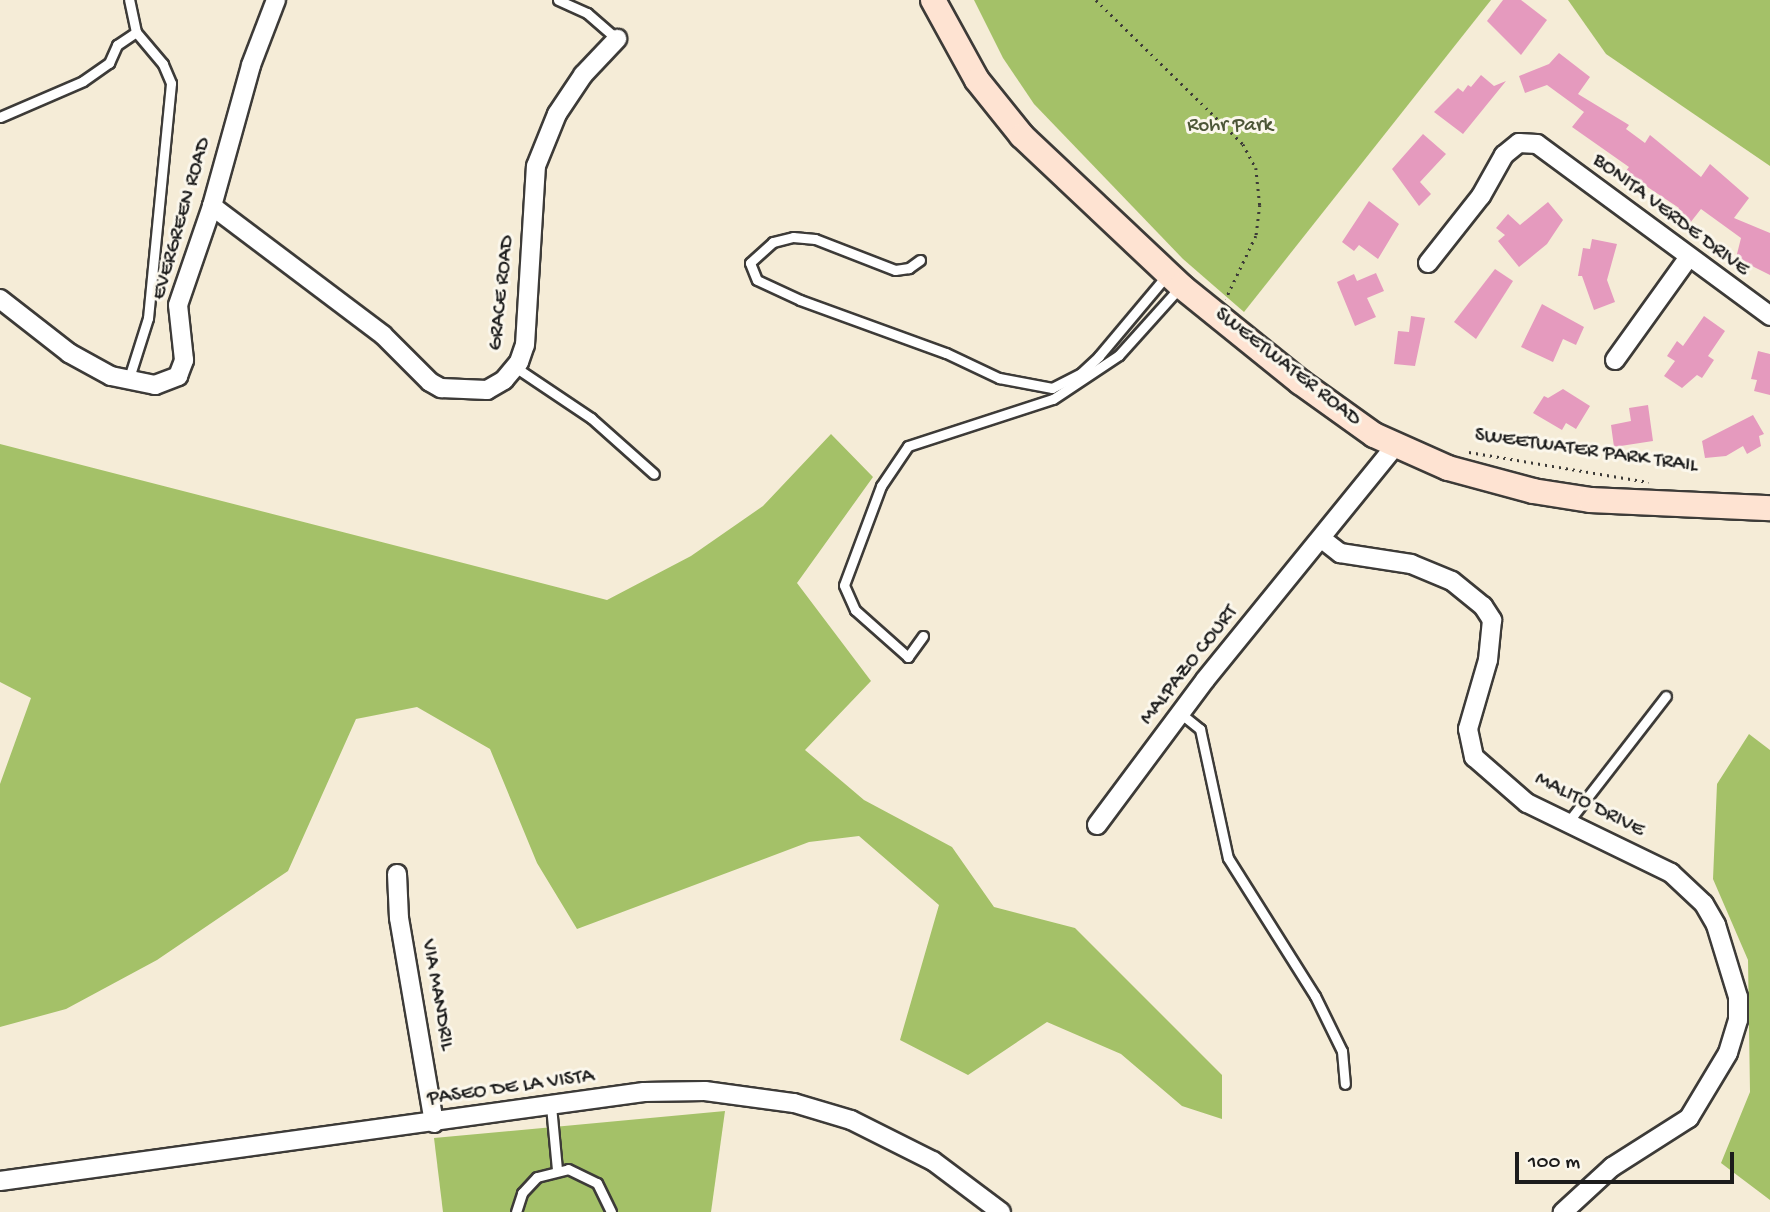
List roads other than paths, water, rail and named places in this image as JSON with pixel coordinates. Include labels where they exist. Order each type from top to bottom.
[{"type":"main road","name":"SWEETWATER ROAD","points":[[933,0],[963,58],[1006,118],[1175,279],[1326,402],[1395,446],[1467,474],[1552,494],[1770,508]]},
{"type":"street","name":"EVERGREEN ROAD","points":[[0,299],[80,361],[111,376],[155,385],[169,383],[181,372],[178,305],[212,206],[251,65],[275,0]]},
{"type":"street","name":"GRACE ROAD","points":[[212,206],[383,335],[441,388],[486,390],[515,367],[525,345],[536,166],[557,114],[583,75],[617,39]]},
{"type":"street","name":"BONITA VERDE DRIVE","points":[[1428,263],[1482,196],[1504,155],[1519,143],[1544,149],[1770,316]]},
{"type":"street","points":[[1615,360],[1689,257]]},
{"type":"street","points":[[1322,539],[1395,446]]},
{"type":"street","name":"MALPAZO COURT","points":[[1097,825],[1181,713],[1322,539]]},
{"type":"street","name":"MALITO DRIVE","points":[[1322,539],[1340,553],[1421,569],[1452,582],[1483,606],[1492,620],[1488,660],[1468,729],[1469,747],[1497,781],[1527,803],[1569,821],[1671,873],[1704,904],[1727,958],[1738,1020],[1728,1054],[1689,1118],[1612,1167],[1563,1212]]},
{"type":"street","name":"VIA MANDRIL","points":[[397,874],[400,918],[434,1122]]},
{"type":"street","name":"PASEO DE LA VISTA","points":[[0,1181],[679,1090],[794,1103],[851,1120],[907,1146],[959,1178],[1001,1212]]},
{"type":"lane","points":[[129,0],[136,32],[163,64],[171,83],[148,318],[129,378]]},
{"type":"lane","points":[[558,0],[587,13],[617,39]]},
{"type":"lane","points":[[0,117],[83,81],[109,64],[117,45],[136,32]]},
{"type":"lane","points":[[920,260],[909,268],[895,270],[815,239],[793,237],[773,242],[750,263],[757,280],[800,300],[999,378],[1052,388],[1082,373],[1175,279]]},
{"type":"lane","points":[[923,636],[908,657],[855,610],[844,586],[881,486],[908,446],[1053,399],[1119,355],[1175,279]]},
{"type":"lane","points":[[515,367],[590,418],[654,474]]},
{"type":"lane","points":[[1569,821],[1666,696]]},
{"type":"lane","points":[[1181,713],[1200,729],[1228,858],[1315,996],[1342,1051],[1345,1084]]},
{"type":"lane","points":[[551,1106],[557,1170]]},
{"type":"lane","points":[[516,1212],[529,1184],[557,1170],[578,1171],[597,1182],[611,1212]]},
{"type":"park label","name":"Rohr Park","points":[[1230,127]]}]
